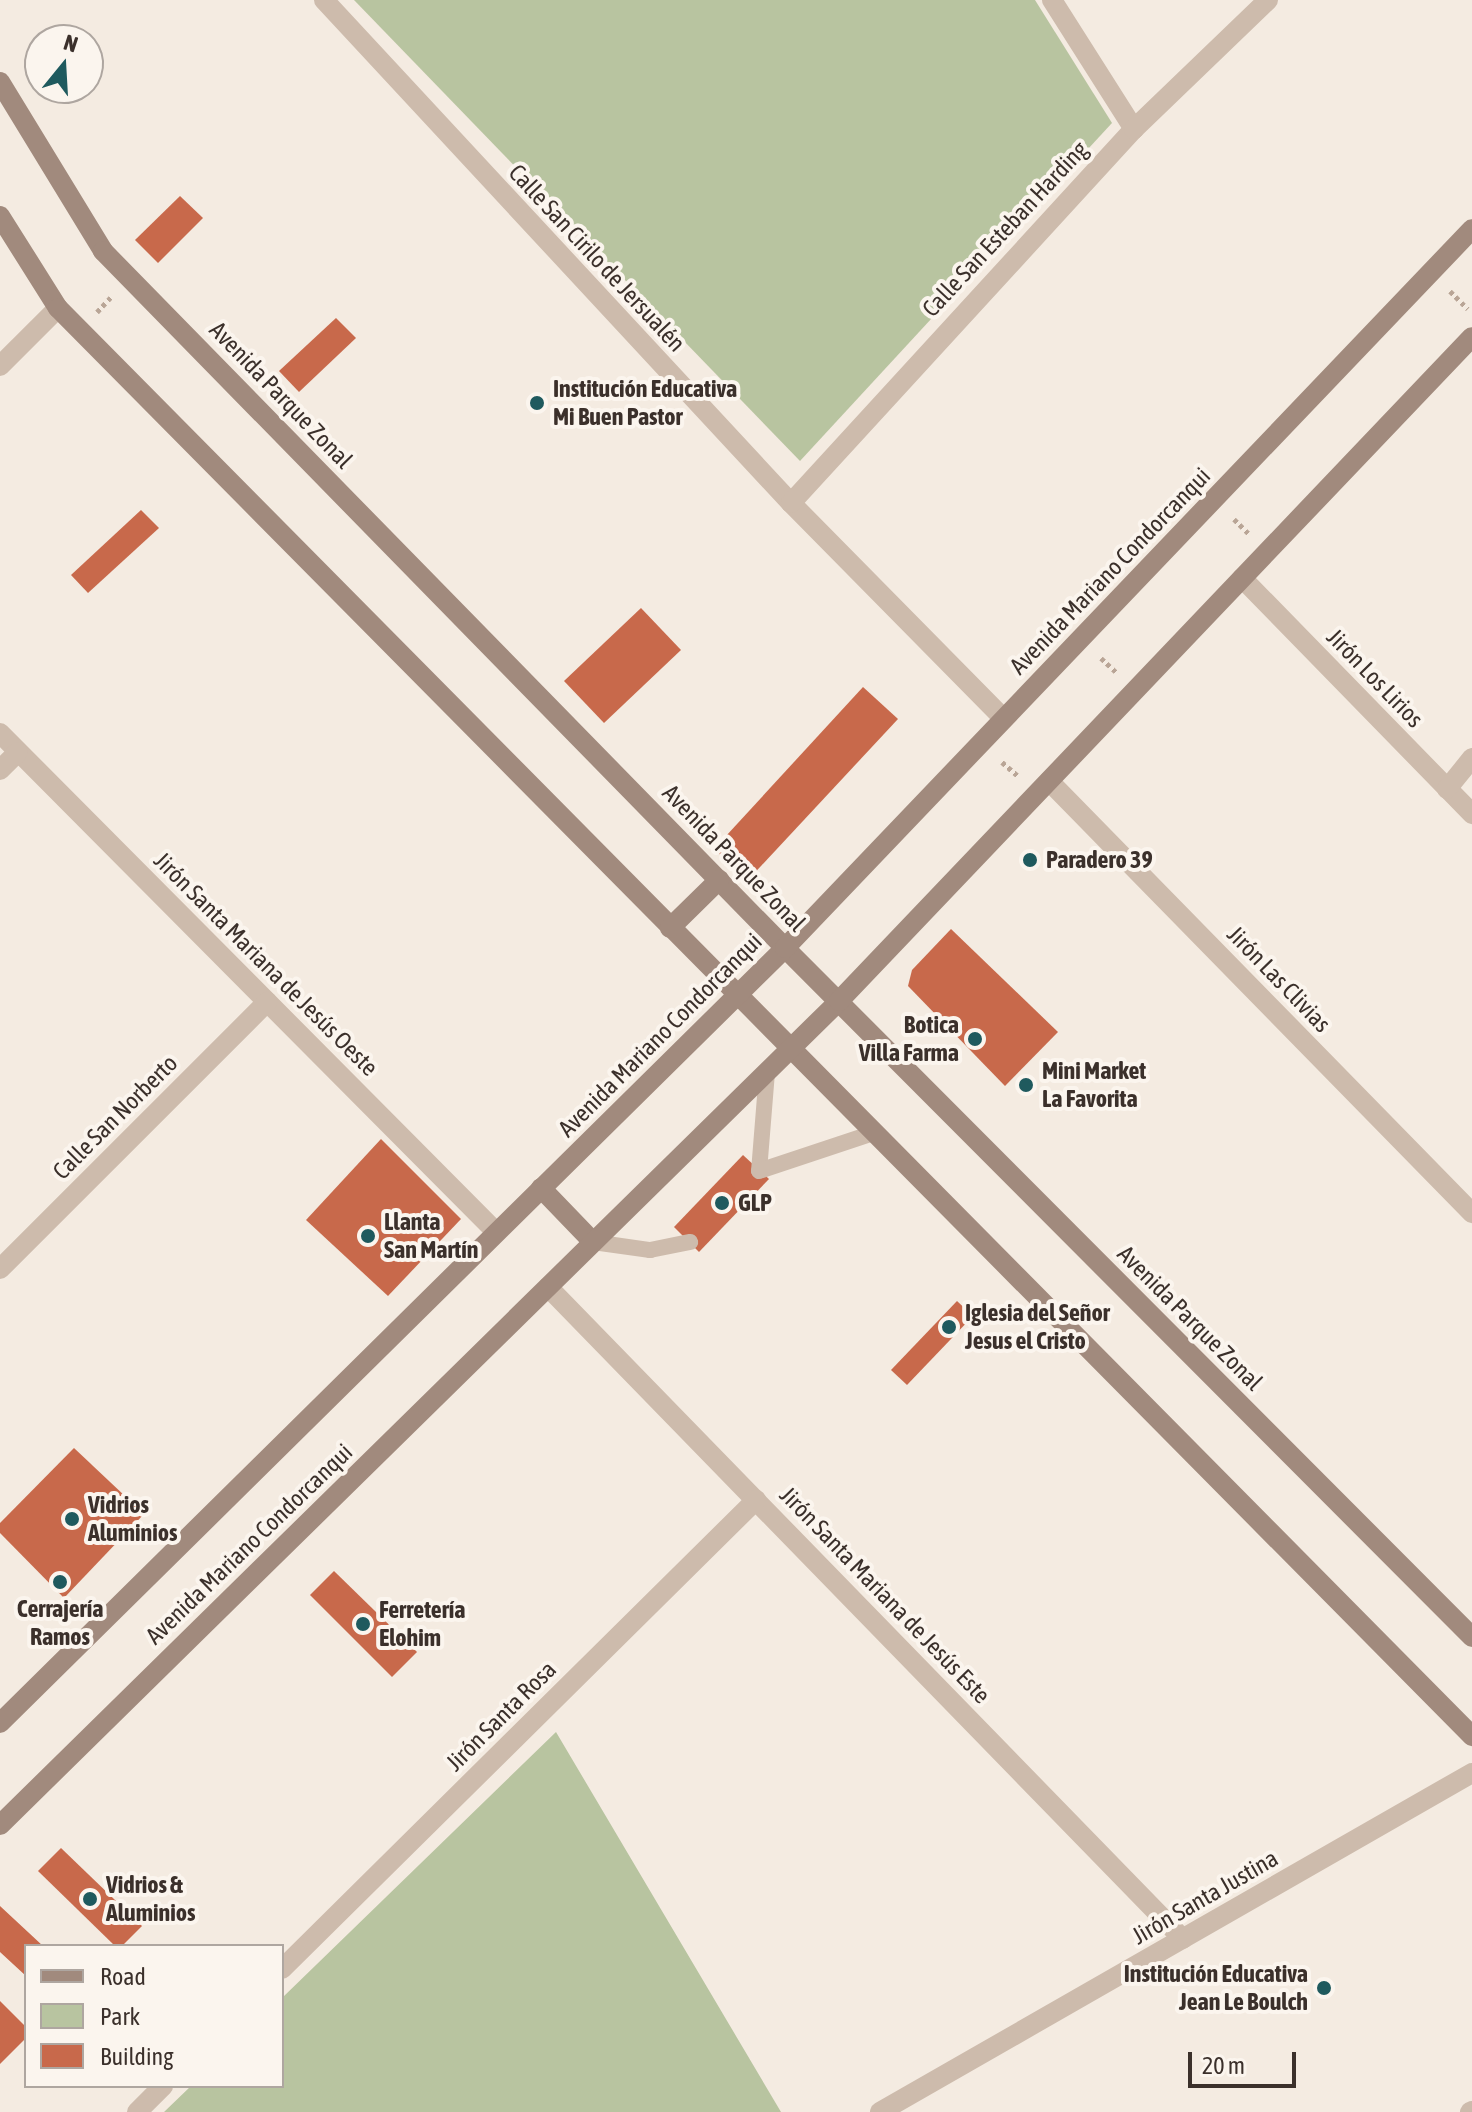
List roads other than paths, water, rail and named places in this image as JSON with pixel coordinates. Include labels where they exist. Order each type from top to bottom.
[{"type":"main road","name":"Avenida Parque Zonal","points":[[0,82],[103,251],[785,948],[1472,1637]]},
{"type":"main road","points":[[0,216],[58,308],[79,330],[1472,1736]]},
{"type":"main road","name":"Avenida Mariano Condorcanqui","points":[[0,1723],[785,948],[1472,229]]},
{"type":"main road","name":"Avenida Mariano Condorcanqui","points":[[0,1825],[839,1001],[1472,337]]},
{"type":"main road","points":[[670,928],[719,880]]},
{"type":"main road","points":[[541,1188],[593,1242]]},
{"type":"street","name":"Calle San Cirilo de Jersualén","points":[[324,0],[791,503],[1004,719]]},
{"type":"street","points":[[1052,0],[1134,129]]},
{"type":"street","name":"Calle San Esteban Harding","points":[[791,503],[1134,129],[1268,0]]},
{"type":"street","points":[[0,366],[58,308]]},
{"type":"street","name":"Jirón Los Lirios","points":[[1242,578],[1472,814]]},
{"type":"street","name":"Jirón Santa Mariana de Jesús Oeste","points":[[0,733],[496,1232]]},
{"type":"street","points":[[0,770],[18,752]]},
{"type":"street","points":[[1447,789],[1472,758]]},
{"type":"street","name":"Jirón Las Clivias","points":[[1043,787],[1472,1213]]},
{"type":"street","name":"Calle San Norberto","points":[[0,1269],[267,1002]]},
{"type":"street","name":"Jirón Santa Mariana de Jesús Este","points":[[548,1287],[1183,1939]]},
{"type":"street","name":"Jirón Santa Rosa","points":[[284,1967],[756,1500]]},
{"type":"street","name":"Jirón Santa Justina","points":[[880,2112],[1472,1773]]},
{"type":"street","points":[[137,2112],[161,2088]]},
{"type":"lane","points":[[767,1072],[759,1171],[873,1133]]},
{"type":"lane","points":[[593,1242],[650,1250],[690,1242]]},
{"type":"place","name":"Institución Educativa Mi Buen Pastor","points":[[537,403]]},
{"type":"place","name":"Paradero 39","points":[[1030,860]]},
{"type":"place","name":"Botica Villa Farma","points":[[975,1039]]},
{"type":"place","name":"Mini Market La Favorita","points":[[1026,1085]]},
{"type":"place","name":"GLP","points":[[722,1203]]},
{"type":"place","name":"Llanta San Martín","points":[[368,1236]]},
{"type":"place","name":"Iglesia del Señor Jesus el Cristo","points":[[949,1327]]},
{"type":"place","name":"Vidrios Aluminios","points":[[72,1519]]},
{"type":"place","name":"Cerrajería Ramos","points":[[60,1582]]},
{"type":"place","name":"Ferretería Elohim","points":[[363,1624]]},
{"type":"place","name":"Vidrios & Aluminios","points":[[90,1899]]},
{"type":"place","name":"Institución Educativa Jean Le Boulch","points":[[1324,1988]]}]
